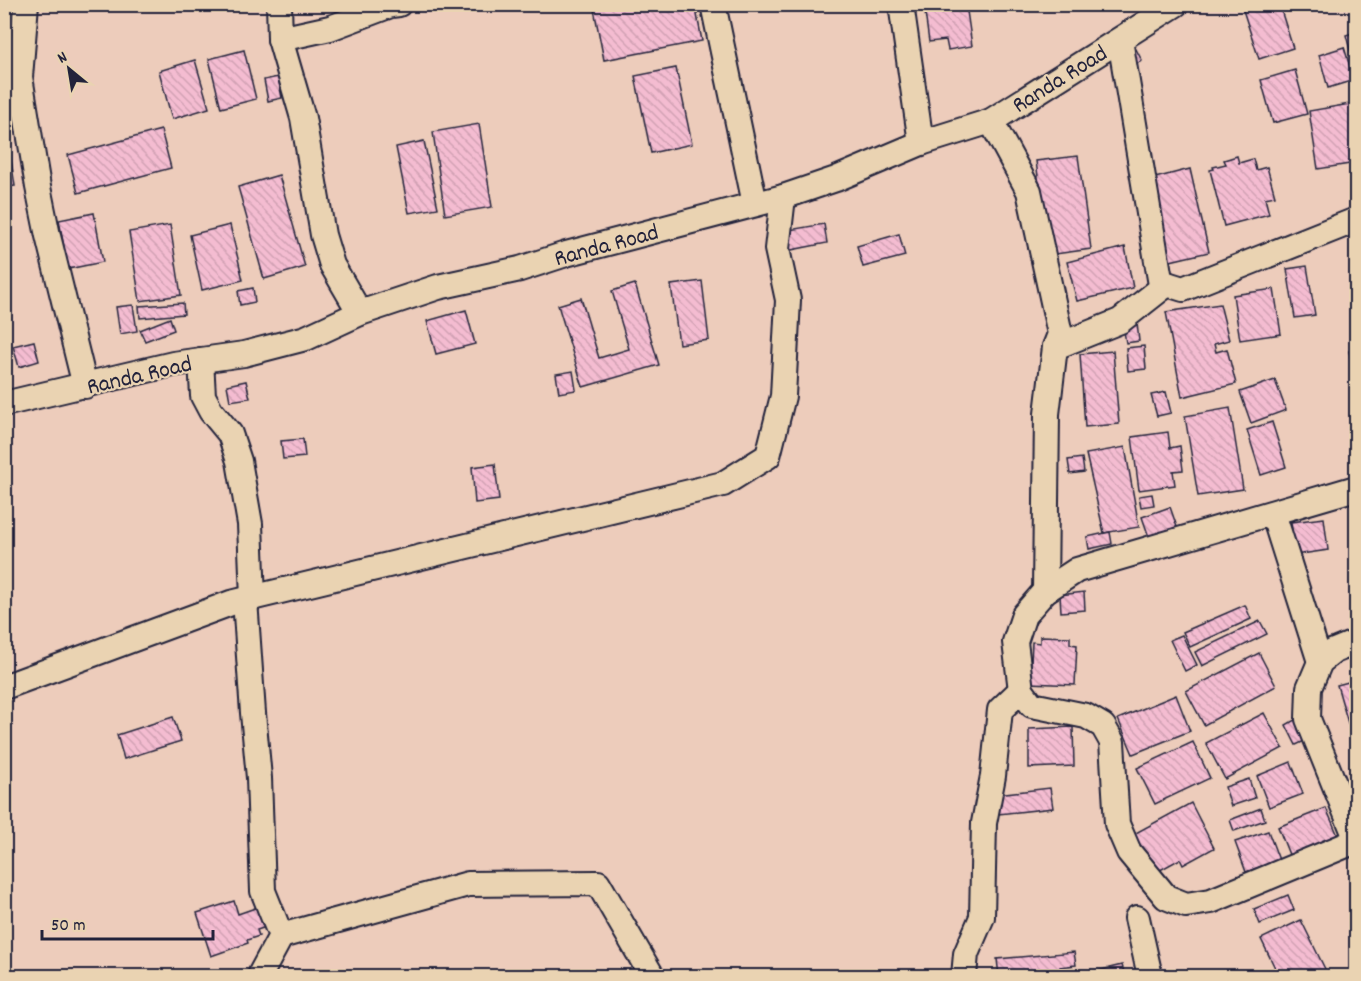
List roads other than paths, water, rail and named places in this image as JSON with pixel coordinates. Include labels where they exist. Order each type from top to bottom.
[{"type":"street","points":[[26,4],[12,73],[48,236],[85,386]]},
{"type":"street","points":[[279,4],[280,39],[303,118],[323,235],[332,265],[360,313]]},
{"type":"street","points":[[280,39],[330,28],[399,4]]},
{"type":"street","points":[[713,4],[755,204]]},
{"type":"street","points":[[901,4],[921,143]]},
{"type":"street","name":"Randa Road","points":[[4,405],[173,364],[244,354],[306,338],[360,313],[438,287],[520,269],[566,254],[783,197],[836,179],[921,143],[991,121],[1176,4]]},
{"type":"street","points":[[1120,40],[1161,285],[1183,289],[1356,220]]},
{"type":"street","points":[[991,121],[1029,191],[1060,334],[1055,347],[1047,414],[1045,591]]},
{"type":"street","points":[[4,687],[231,603],[723,484],[768,456],[783,396],[788,300],[777,249],[783,197]]},
{"type":"street","points":[[1055,347],[1120,321],[1167,285]]},
{"type":"street","points":[[201,360],[203,396],[211,411],[230,434],[238,461],[250,524],[249,599],[253,713],[259,778],[263,891],[281,936]]},
{"type":"street","points":[[1356,488],[1077,570],[1045,591],[1024,615],[1015,642],[1021,690],[1032,705],[1086,716],[1103,726],[1112,742],[1117,824],[1129,852],[1166,897],[1186,905],[1211,901],[1356,839],[1308,718],[1309,688],[1320,662],[1334,651],[1356,642]]},
{"type":"street","points":[[1273,513],[1320,662]]},
{"type":"street","points":[[964,976],[966,954],[982,917],[984,823],[993,776],[1000,710],[1021,690]]},
{"type":"street","points":[[261,976],[281,936],[468,884],[598,883],[652,976]]},
{"type":"street","points":[[1137,918],[1150,976]]}]
